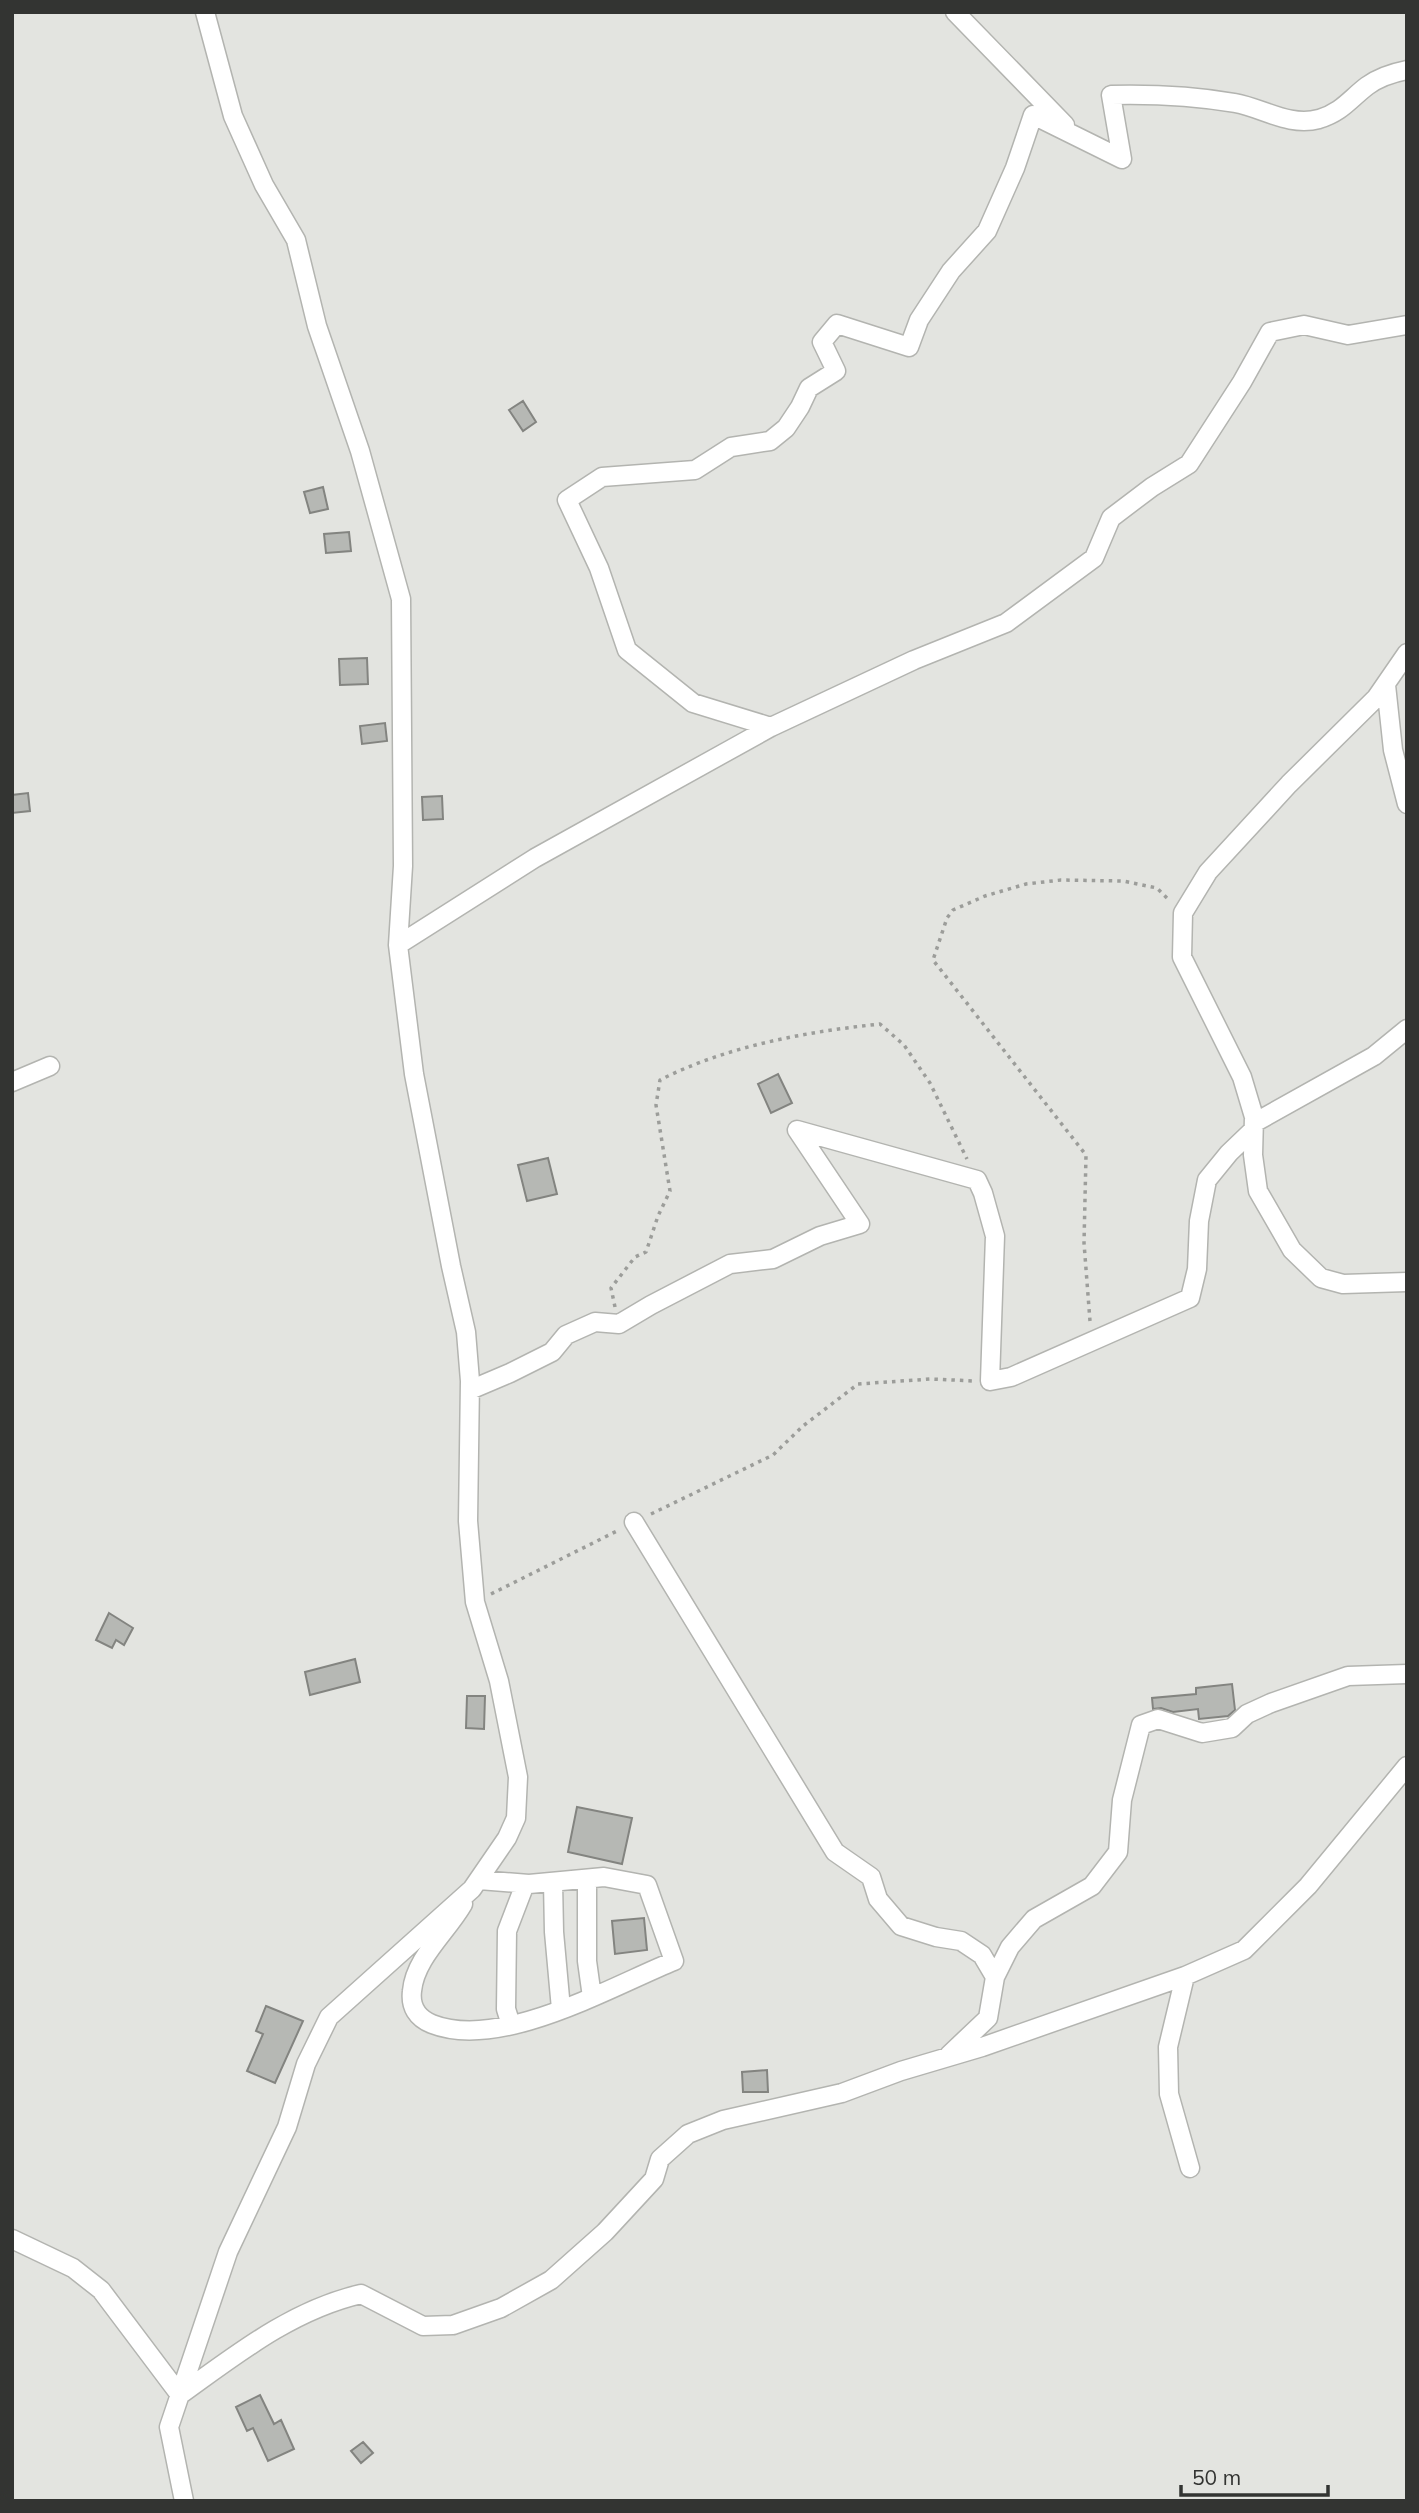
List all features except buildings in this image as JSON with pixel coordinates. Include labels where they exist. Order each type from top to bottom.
[{"type":"street","points":[[184,2501],[169,2427],[228,2252],[287,2127],[306,2064],[329,2017],[476,1884],[525,1884],[604,1877],[647,1885],[674,1961],[592,1997],[511,2025],[477,2030],[447,2030],[421,2020],[413,2005],[412,1989],[421,1962],[452,1924],[476,1884],[507,1838],[516,1818],[518,1777],[499,1681],[475,1602],[468,1521],[470,1390],[466,1332],[414,1074],[398,946],[403,866],[401,599],[360,451],[317,326],[296,240],[264,185],[233,117],[205,12]]},
{"type":"street","points":[[955,12],[1066,126],[1122,159]]},
{"type":"street","points":[[1122,159],[1111,95],[1157,94],[1237,103],[1287,120],[1317,119],[1347,106],[1368,86],[1388,74],[1407,70]]},
{"type":"street","points":[[771,727],[693,703],[627,650],[599,568],[567,500],[602,477],[695,470],[731,447],[770,441],[786,428],[809,387],[836,371],[822,342],[837,324],[909,347],[919,320],[951,271],[987,231],[1015,168],[1033,115],[1122,159]]},
{"type":"street","points":[[398,946],[535,858],[771,727],[914,660],[1006,623],[1094,558],[1111,518],[1152,487],[1189,464],[1242,382],[1270,332],[1304,325],[1348,335],[1407,325]]},
{"type":"street","points":[[1407,653],[1376,698],[1289,784],[1208,872],[1183,914],[1182,957],[1242,1077],[1254,1127],[1252,1155],[1258,1191],[1292,1250],[1321,1278],[1343,1284],[1407,1282]]},
{"type":"street","points":[[1386,685],[1393,750],[1407,804]]},
{"type":"street","points":[[470,1390],[552,1352],[566,1335],[595,1322],[619,1324],[730,1264],[773,1259],[820,1236],[860,1224],[797,1130],[977,1180],[984,1193],[995,1236],[990,1381],[1011,1377],[1190,1298],[1197,1269],[1199,1221],[1207,1180],[1254,1127],[1374,1056],[1407,1029]]},
{"type":"street","points":[[12,1082],[50,1066]]},
{"type":"street","points":[[634,1522],[835,1852],[871,1877],[878,1899],[901,1926],[936,1937],[961,1941],[982,1955],[995,1977]]},
{"type":"street","points":[[947,2058],[988,2018],[995,1977],[1010,1947],[1034,1919],[1091,1886],[1118,1852],[1122,1800],[1141,1726],[1158,1719],[1202,1733],[1232,1728],[1247,1714],[1271,1703],[1348,1676],[1407,1674]]},
{"type":"street","points":[[180,2395],[289,2320],[334,2300],[361,2294],[423,2326],[453,2325],[501,2308],[551,2280],[605,2232],[654,2179],[660,2159],[688,2134],[723,2120],[842,2093],[1185,1976],[1244,1950],[1308,1885],[1407,1766]]},
{"type":"street","points":[[587,1879],[587,1961],[592,1997]]},
{"type":"street","points":[[553,1882],[554,1932],[561,2009]]},
{"type":"street","points":[[511,2025],[506,2009],[507,1931],[525,1884]]},
{"type":"street","points":[[1185,1976],[1168,2047],[1169,2094],[1190,2168]]},
{"type":"street","points":[[12,2239],[74,2268],[101,2290],[180,2395]]},
{"type":"path","points":[[1091,1341],[1084,1243],[1086,1154],[933,960],[947,918],[953,910],[985,896],[1026,884],[1061,880],[1122,881],[1157,888],[1183,914]]},
{"type":"path","points":[[619,1324],[611,1288],[635,1257],[646,1252],[670,1191],[656,1105],[660,1080],[692,1064],[749,1047],[831,1029],[880,1024],[904,1045],[930,1083],[977,1180]]},
{"type":"path","points":[[475,1602],[773,1455],[803,1426],[858,1384],[931,1379],[990,1381]]}]
